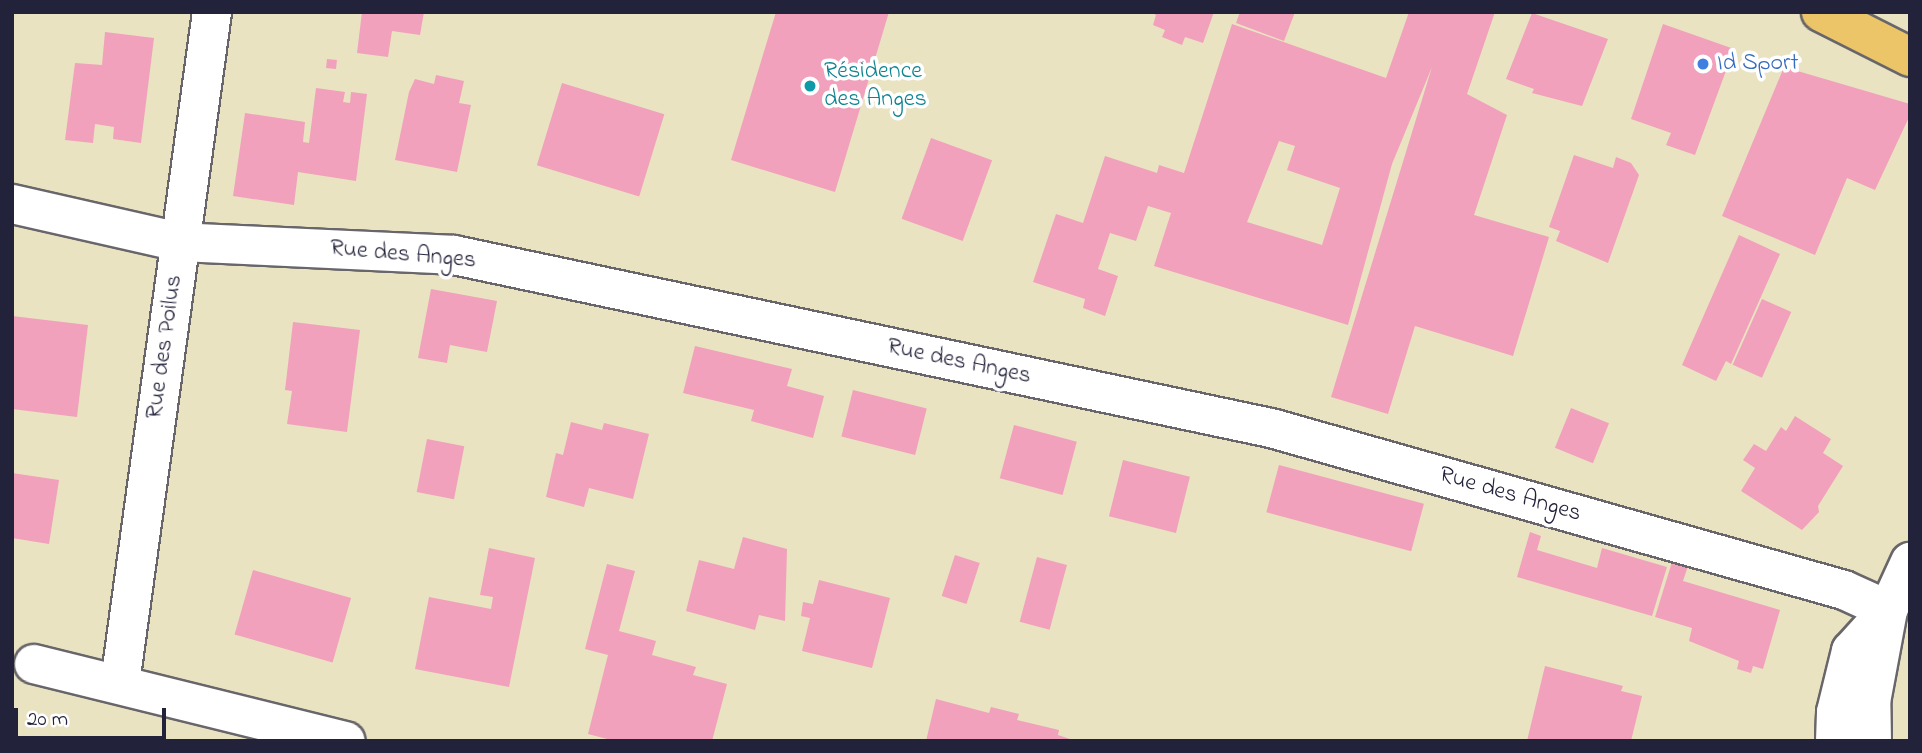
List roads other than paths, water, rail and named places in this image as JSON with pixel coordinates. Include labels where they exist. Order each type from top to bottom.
[{"type":"main road","points":[[1821,12],[1910,57]]},
{"type":"street","name":"Rue des Poilus","points":[[120,683],[212,12]]},
{"type":"street","name":"Rue des Anges","points":[[12,204],[179,242],[454,255],[1258,425],[1844,590],[1893,638]]},
{"type":"street","points":[[1872,741],[1871,702],[1893,638],[1910,562]]},
{"type":"street","points":[[1835,741],[1836,712],[1851,651],[1893,638]]},
{"type":"street","points":[[34,664],[120,683],[346,741]]},
{"type":"place","name":"Id Sport","points":[[1703,64]]},
{"type":"place","name":"Résidence des Anges","points":[[810,86]]}]
